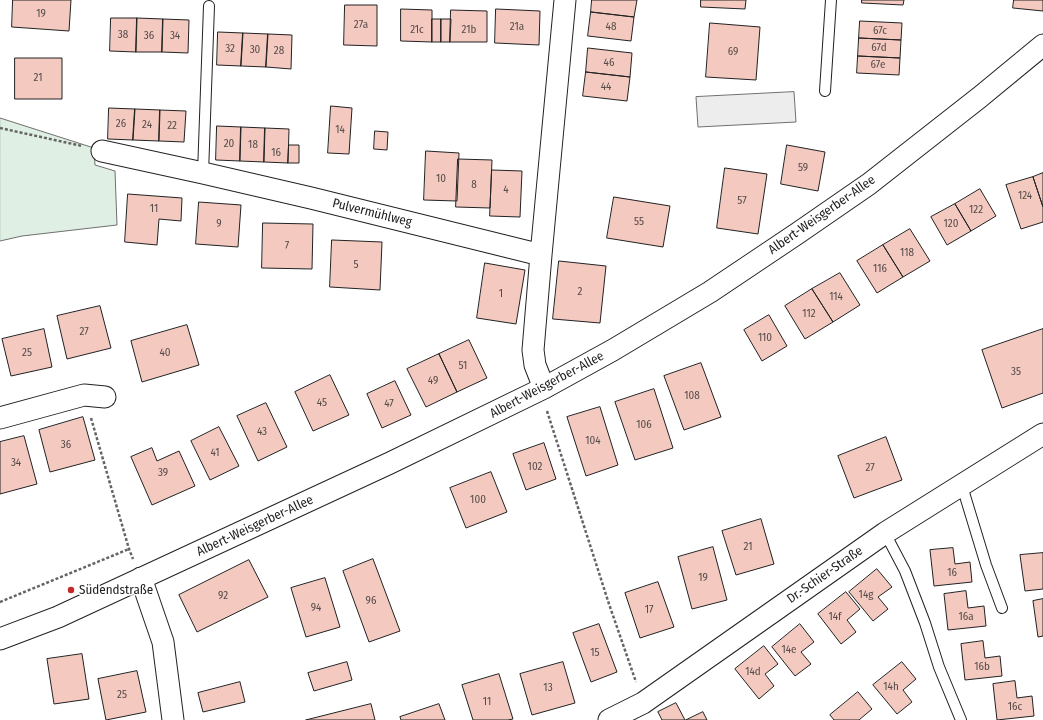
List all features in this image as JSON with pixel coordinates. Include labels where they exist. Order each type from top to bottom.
[{"type":"street","points":[[544,397],[532,350],[565,0]]},
{"type":"street","name":"Albert-Weisgerber-Allee","points":[[0,639],[58,616],[390,463],[544,397],[613,350],[710,292],[869,184],[980,97],[1043,45]]},
{"type":"street","name":"Pulvermühlweg","points":[[102,151],[311,198],[541,255]]},
{"type":"street","points":[[0,418],[84,395],[105,397]]},
{"type":"street","name":"Dr.-Schier-Straße","points":[[609,720],[643,703],[884,533],[962,486],[1043,434]]},
{"type":"street","points":[[141,578],[163,642],[173,720]]},
{"type":"lane","points":[[825,91],[831,0]]},
{"type":"lane","points":[[203,173],[209,6]]},
{"type":"lane","points":[[962,486],[986,565],[1002,608]]},
{"type":"lane","points":[[884,533],[905,571],[926,623],[939,667],[961,720]]},
{"type":"path","points":[[0,128],[102,151]]},
{"type":"path","points":[[84,395],[129,549],[141,578]]},
{"type":"path","points":[[544,397],[608,604],[643,703]]},
{"type":"path","points":[[0,602],[129,549]]},
{"type":"green space","points":[[0,118],[94,148],[95,165],[115,171],[117,225],[22,236],[0,241]]},
{"type":"shaded area","points":[[794,92],[796,122],[698,127],[696,97]]},
{"type":"building","points":[[13,0],[71,0],[69,31],[12,27]]},
{"type":"building","points":[[592,0],[637,0],[634,17],[591,12]]},
{"type":"building","points":[[701,0],[746,0],[745,9],[701,7]]},
{"type":"building","points":[[862,0],[904,0],[903,5],[862,3]]},
{"type":"building","points":[[1014,0],[1043,0],[1043,11],[1013,8]]},
{"type":"building","points":[[345,5],[377,5],[377,46],[344,45]]},
{"type":"building","points":[[401,9],[432,10],[432,42],[401,41]]},
{"type":"building","points":[[496,9],[540,11],[539,45],[495,43]]},
{"type":"building","points":[[451,10],[487,11],[487,42],[450,42]]},
{"type":"building","points":[[591,12],[634,17],[631,41],[588,36]]},
{"type":"building","points":[[111,18],[137,18],[136,52],[110,51]]},
{"type":"building","points":[[137,18],[163,19],[162,52],[136,52]]},
{"type":"building","points":[[163,19],[189,20],[188,53],[162,52]]},
{"type":"building","points":[[432,19],[441,19],[441,42],[432,42]]},
{"type":"building","points":[[441,19],[451,19],[450,42],[441,42]]},
{"type":"building","points":[[860,21],[902,23],[901,40],[859,38]]},
{"type":"building","points":[[710,23],[760,27],[756,80],[706,77]]},
{"type":"building","points":[[218,32],[243,33],[241,66],[217,65]]},
{"type":"building","points":[[243,33],[268,34],[266,67],[241,66]]},
{"type":"building","points":[[268,34],[292,35],[291,69],[266,67]]},
{"type":"building","points":[[859,38],[901,40],[900,58],[858,56]]},
{"type":"building","points":[[588,48],[632,53],[630,77],[586,72]]},
{"type":"building","points":[[858,56],[900,58],[899,75],[857,73]]},
{"type":"building","points":[[15,58],[62,58],[62,99],[15,99]]},
{"type":"building","points":[[586,72],[630,77],[627,101],[583,96]]},
{"type":"building","points":[[331,106],[352,108],[349,154],[328,153]]},
{"type":"building","points":[[109,108],[135,109],[133,140],[108,139]]},
{"type":"building","points":[[135,109],[160,110],[159,141],[133,140]]},
{"type":"building","points":[[160,110],[186,111],[184,142],[159,141]]},
{"type":"building","points":[[217,126],[241,127],[240,161],[216,160]]},
{"type":"building","points":[[241,127],[265,128],[264,162],[240,161]]},
{"type":"building","points":[[265,128],[289,129],[288,163],[264,162]]},
{"type":"building","points":[[375,131],[388,132],[387,150],[374,149]]},
{"type":"building","points":[[289,145],[299,145],[299,163],[288,163]]},
{"type":"building","points":[[787,145],[825,152],[818,191],[781,184]]},
{"type":"building","points":[[426,151],[459,153],[457,201],[424,200]]},
{"type":"building","points":[[458,159],[492,160],[490,208],[456,207]]},
{"type":"building","points":[[725,168],[767,174],[758,234],[717,228]]},
{"type":"building","points":[[492,170],[522,171],[520,217],[490,216]]},
{"type":"building","points":[[1043,173],[1043,207],[1033,177]]},
{"type":"building","points":[[1033,177],[1043,207],[1043,222],[1021,229],[1006,185]]},
{"type":"building","points":[[980,189],[996,216],[971,231],[955,204]]},
{"type":"building","points":[[128,194],[182,198],[181,221],[159,219],[157,245],[125,242]]},
{"type":"building","points":[[614,197],[670,206],[663,247],[607,238]]},
{"type":"building","points":[[199,202],[241,205],[238,247],[196,244]]},
{"type":"building","points":[[955,204],[971,231],[947,245],[931,217]]},
{"type":"building","points":[[263,223],[313,224],[312,269],[262,268]]},
{"type":"building","points":[[910,229],[930,261],[903,277],[883,245]]},
{"type":"building","points":[[332,240],[382,242],[380,290],[330,287]]},
{"type":"building","points":[[883,245],[903,277],[877,293],[857,261]]},
{"type":"building","points":[[559,261],[606,266],[600,323],[553,319]]},
{"type":"building","points":[[485,263],[525,270],[516,324],[477,318]]},
{"type":"building","points":[[840,273],[860,305],[833,322],[812,289]]},
{"type":"building","points":[[812,289],[833,322],[805,339],[785,306]]},
{"type":"building","points":[[100,306],[111,348],[67,359],[57,316]]},
{"type":"building","points":[[769,315],[787,346],[762,361],[744,330]]},
{"type":"building","points":[[187,325],[199,365],[142,382],[131,341]]},
{"type":"building","points":[[44,329],[52,367],[11,376],[2,339]]},
{"type":"building","points":[[1043,329],[1043,393],[1002,408],[982,350]]},
{"type":"building","points":[[469,340],[487,378],[457,392],[439,354]]},
{"type":"building","points":[[439,354],[457,392],[426,407],[407,369]]},
{"type":"building","points":[[701,363],[721,417],[684,430],[664,376]]},
{"type":"building","points":[[330,375],[349,415],[313,431],[295,392]]},
{"type":"building","points":[[395,381],[411,415],[382,428],[367,394]]},
{"type":"building","points":[[654,389],[673,448],[635,460],[615,402]]},
{"type":"building","points":[[266,403],[287,447],[258,461],[237,416]]},
{"type":"building","points":[[600,407],[618,465],[586,476],[567,417]]},
{"type":"building","points":[[83,417],[95,460],[50,472],[39,430]]},
{"type":"building","points":[[219,427],[239,466],[210,480],[191,441]]},
{"type":"building","points":[[24,436],[37,484],[0,494],[0,442]]},
{"type":"building","points":[[886,437],[902,480],[854,498],[838,456]]},
{"type":"building","points":[[544,443],[556,479],[526,490],[513,454]]},
{"type":"building","points":[[152,448],[157,461],[179,451],[195,486],[152,505],[131,457]]},
{"type":"building","points":[[491,472],[507,512],[466,528],[450,488]]},
{"type":"building","points":[[761,519],[774,564],[736,575],[722,531]]},
{"type":"building","points":[[713,547],[727,600],[692,609],[678,557]]},
{"type":"building","points":[[953,548],[955,564],[970,562],[972,582],[934,586],[930,550]]},
{"type":"building","points":[[1043,553],[1043,589],[1025,591],[1020,555]]},
{"type":"building","points":[[373,559],[400,631],[369,642],[343,571]]},
{"type":"building","points":[[249,560],[268,597],[197,632],[179,595]]},
{"type":"building","points":[[877,569],[892,587],[878,597],[888,609],[873,621],[849,592]]},
{"type":"building","points":[[325,578],[340,627],[306,637],[291,588]]},
{"type":"building","points":[[658,582],[674,627],[640,638],[625,593]]},
{"type":"building","points":[[966,591],[968,608],[984,606],[986,626],[948,630],[944,594]]},
{"type":"building","points":[[846,592],[860,609],[847,620],[856,632],[841,644],[818,614]]},
{"type":"building","points":[[1043,599],[1043,636],[1038,637],[1033,601]]},
{"type":"building","points":[[599,624],[617,672],[591,682],[573,633]]},
{"type":"building","points":[[800,624],[814,642],[801,652],[811,664],[795,676],[772,647]]},
{"type":"building","points":[[983,641],[985,658],[1000,656],[1002,676],[965,680],[961,644]]},
{"type":"building","points":[[764,646],[778,664],[765,674],[774,686],[759,699],[735,669]]},
{"type":"building","points":[[82,654],[89,699],[54,704],[47,659]]},
{"type":"building","points":[[347,662],[352,680],[314,691],[308,673]]},
{"type":"building","points":[[563,662],[575,703],[532,715],[520,674]]},
{"type":"building","points":[[902,662],[916,679],[903,690],[912,702],[897,714],[873,685]]},
{"type":"building","points":[[137,671],[146,712],[106,720],[98,679]]},
{"type":"building","points":[[499,674],[513,719],[473,720],[462,685]]},
{"type":"building","points":[[1015,681],[1017,698],[1032,696],[1034,716],[997,720],[993,684]]},
{"type":"building","points":[[240,682],[245,702],[203,712],[198,693]]},
{"type":"building","points":[[858,692],[872,709],[859,720],[834,720],[830,715]]},
{"type":"building","points":[[676,703],[685,720],[662,720],[658,712]]},
{"type":"building","points":[[371,704],[375,720],[306,720]]},
{"type":"building","points":[[439,704],[445,720],[401,720],[400,717]]},
{"type":"building","points":[[703,712],[707,720],[686,720]]},
{"type":"place","name":"Südendstraße","points":[[71,590]]}]
